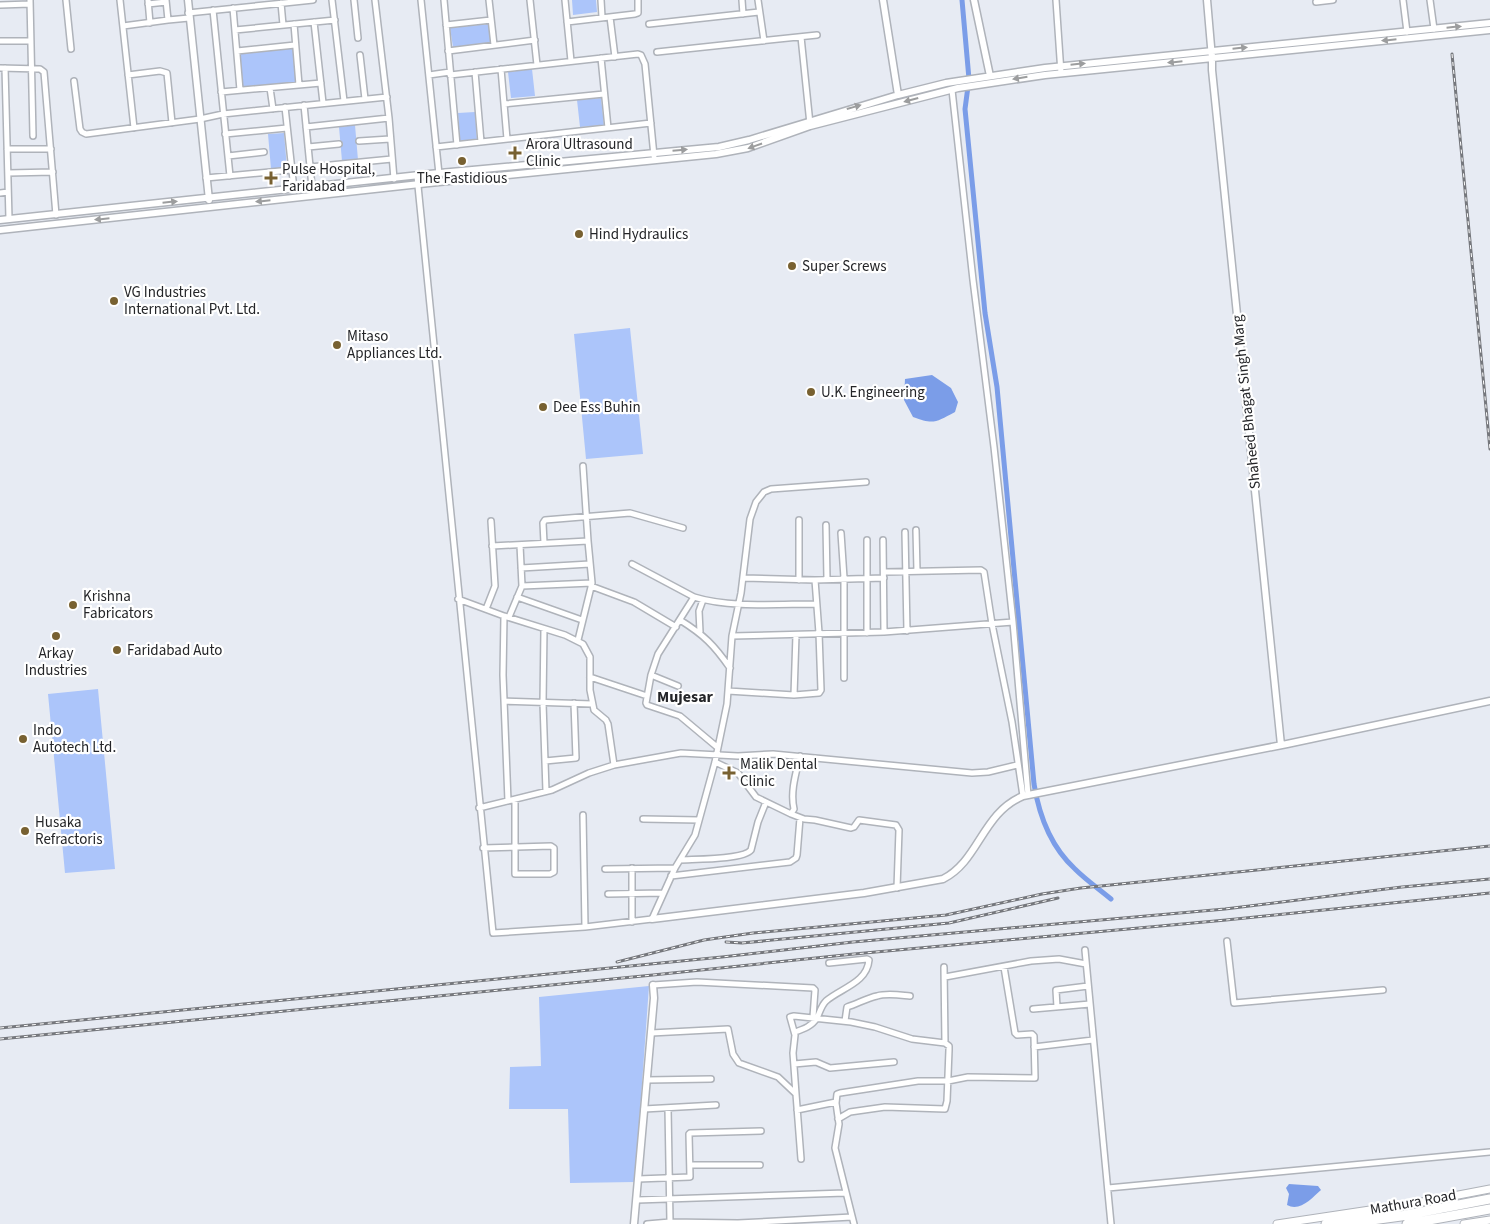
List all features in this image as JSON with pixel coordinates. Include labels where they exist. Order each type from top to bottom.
[{"type":"highway","points":[[1344,1224],[1401,1216],[1490,1199]]},
{"type":"highway","points":[[1326,1224],[1336,1220],[1399,1207]]},
{"type":"highway","points":[[1407,1224],[1490,1210]]},
{"type":"main road","name":"Mathura Road","points":[[1277,1224],[1399,1207],[1490,1188]]},
{"type":"main road","name":"Mathura Road","points":[[1464,1224],[1490,1220]]},
{"type":"street","points":[[71,49],[66,0],[73,0]]},
{"type":"street","points":[[120,0],[134,128]]},
{"type":"street","points":[[188,0],[210,207]]},
{"type":"street","points":[[123,26],[168,20],[213,10],[313,0]]},
{"type":"street","points":[[332,0],[344,101]]},
{"type":"street","points":[[354,0],[358,38]]},
{"type":"street","points":[[375,0],[390,118],[394,179]]},
{"type":"street","points":[[421,0],[439,174]]},
{"type":"street","points":[[444,0],[457,145]]},
{"type":"street","points":[[489,0],[494,45]]},
{"type":"street","points":[[530,0],[538,65]]},
{"type":"street","points":[[565,0],[571,61]]},
{"type":"street","points":[[600,0],[602,17]]},
{"type":"street","points":[[567,22],[635,14],[638,13],[638,0]]},
{"type":"street","points":[[742,0],[744,14]]},
{"type":"street","points":[[758,0],[764,41]]},
{"type":"street","points":[[883,0],[898,95]]},
{"type":"street","points":[[974,0],[990,76]]},
{"type":"street","points":[[1056,0],[1061,70]]},
{"type":"street","name":"Shaheed Bhagat Singh Marg","points":[[1207,0],[1213,79],[1282,745]]},
{"type":"street","points":[[1316,2],[1332,0]]},
{"type":"street","points":[[1403,0],[1406,32]]},
{"type":"street","points":[[1430,0],[1434,29]]},
{"type":"street","points":[[150,23],[148,2],[166,1],[168,20]]},
{"type":"street","points":[[0,5],[30,2],[33,136]]},
{"type":"street","points":[[283,25],[285,2]]},
{"type":"street","points":[[233,8],[240,90]]},
{"type":"street","points":[[213,10],[230,176]]},
{"type":"street","points":[[648,24],[759,12]]},
{"type":"street","points":[[610,16],[615,57]]},
{"type":"street","points":[[235,30],[335,20]]},
{"type":"street","points":[[446,26],[491,20]]},
{"type":"street","points":[[314,22],[323,104]]},
{"type":"street","points":[[978,81],[990,76],[1212,54],[1490,23]]},
{"type":"street","points":[[294,24],[299,85]]},
{"type":"street","points":[[1212,54],[1490,30]]},
{"type":"street","points":[[657,52],[817,35]]},
{"type":"street","points":[[801,37],[810,123]]},
{"type":"street","points":[[448,51],[535,40]]},
{"type":"street","points":[[0,41],[31,42]]},
{"type":"street","points":[[237,51],[296,45]]},
{"type":"street","points":[[360,55],[365,99]]},
{"type":"street","points":[[429,75],[641,55],[645,64],[654,160]]},
{"type":"street","points":[[601,58],[608,128]]},
{"type":"street","points":[[9,219],[7,149],[3,134],[2,68],[31,68],[40,69],[44,72],[56,214]]},
{"type":"street","points":[[501,69],[507,140]]},
{"type":"street","points":[[0,220],[413,176],[719,147],[978,81],[1061,70]]},
{"type":"street","points":[[128,75],[160,71],[167,73],[172,123]]},
{"type":"street","points":[[475,72],[481,142]]},
{"type":"street","points":[[74,81],[80,129],[86,134],[200,119],[223,114],[387,97]]},
{"type":"street","points":[[221,92],[321,83]]},
{"type":"street","points":[[0,230],[716,154],[748,148],[810,123],[898,95],[956,86]]},
{"type":"street","points":[[956,86],[973,280],[1013,622],[1027,795]]},
{"type":"street","points":[[270,88],[273,109]]},
{"type":"street","points":[[504,104],[604,94]]},
{"type":"street","points":[[304,105],[312,187]]},
{"type":"street","points":[[285,107],[294,189]]},
{"type":"street","points":[[306,127],[390,118]]},
{"type":"street","points":[[436,147],[650,123]]},
{"type":"street","points":[[225,134],[287,128]]},
{"type":"street","points":[[359,142],[390,139]]},
{"type":"street","points":[[308,147],[339,144]]},
{"type":"street","points":[[7,149],[51,149]]},
{"type":"street","points":[[228,156],[264,152]]},
{"type":"street","points":[[310,167],[392,158]]},
{"type":"street","points":[[206,178],[292,170]]},
{"type":"street","points":[[8,173],[53,172]]},
{"type":"street","points":[[413,176],[434,335],[458,599],[493,933],[632,922],[897,888],[942,879],[952,874],[962,865],[996,814],[1013,800],[1027,795],[1282,745],[1490,701]]},
{"type":"street","points":[[0,193],[8,192]]},
{"type":"street","points":[[578,640],[592,584],[583,466]]},
{"type":"street","points":[[652,919],[675,868],[694,839],[715,762],[727,704],[732,636],[743,578],[752,510],[764,492],[778,488],[866,482]]},
{"type":"street","points":[[544,544],[543,523],[545,520],[630,513],[683,528]]},
{"type":"street","points":[[799,520],[799,580]]},
{"type":"street","points":[[486,609],[495,586],[491,521]]},
{"type":"street","points":[[826,525],[827,579]]},
{"type":"street","points":[[916,530],[918,571]]},
{"type":"street","points":[[905,532],[907,631]]},
{"type":"street","points":[[841,533],[844,578],[844,678]]},
{"type":"street","points":[[867,540],[868,632]]},
{"type":"street","points":[[884,540],[884,632]]},
{"type":"street","points":[[492,546],[588,542]]},
{"type":"street","points":[[508,801],[504,701],[507,617],[522,586],[520,545]]},
{"type":"street","points":[[521,568],[590,564]]},
{"type":"street","points":[[632,564],[703,600],[738,603],[816,604]]},
{"type":"street","points":[[743,578],[815,580],[867,578],[907,571],[983,570],[986,577],[992,624],[1012,722],[1017,765],[1027,795]]},
{"type":"street","points":[[728,691],[794,695],[818,694],[820,692],[819,633],[815,580]]},
{"type":"street","points":[[522,586],[592,584],[634,602],[676,627]]},
{"type":"street","points":[[517,597],[582,620]]},
{"type":"street","points":[[694,597],[658,654],[651,675],[647,705],[680,716],[717,747]]},
{"type":"street","points":[[458,599],[578,640],[583,644],[588,653],[592,704],[595,712],[606,720],[608,724],[614,765]]},
{"type":"street","points":[[700,632],[699,611],[703,600]]},
{"type":"street","points":[[680,620],[700,632],[716,647],[731,668]]},
{"type":"street","points":[[732,636],[907,631],[1013,622]]},
{"type":"street","points":[[544,629],[543,703],[546,791]]},
{"type":"street","points":[[794,695],[796,635]]},
{"type":"street","points":[[651,675],[678,686]]},
{"type":"street","points":[[590,677],[648,696]]},
{"type":"street","points":[[504,701],[592,704]]},
{"type":"street","points":[[545,761],[576,758],[574,703]]},
{"type":"street","points":[[479,808],[546,791],[614,765],[680,753],[715,755],[773,754],[972,773],[988,772],[1017,765]]},
{"type":"street","points":[[791,814],[794,809],[792,801],[794,782],[800,756]]},
{"type":"street","points":[[715,762],[738,773],[754,795],[800,818],[851,828],[859,820],[896,825],[899,830],[897,888]]},
{"type":"street","points":[[483,848],[514,847],[552,846],[554,872],[550,874],[515,875],[514,847],[515,800]]},
{"type":"street","points":[[680,860],[749,853],[766,802]]},
{"type":"street","points":[[582,815],[585,927]]},
{"type":"street","points":[[671,876],[790,862],[797,855],[800,818]]},
{"type":"street","points":[[643,819],[699,820]]},
{"type":"street","points":[[632,868],[632,922]]},
{"type":"street","points":[[605,869],[675,868]]},
{"type":"street","points":[[608,894],[663,893]]},
{"type":"street","points":[[1227,941],[1234,1003],[1383,990]]},
{"type":"street","points":[[1085,950],[1111,1224]]},
{"type":"street","points":[[944,976],[1059,959],[1086,964]]},
{"type":"street","points":[[794,1032],[808,1027],[828,999],[863,976],[868,969],[869,960],[829,964]]},
{"type":"street","points":[[838,1119],[850,1112],[885,1107],[945,1109],[950,1050],[946,1043],[944,967]]},
{"type":"street","points":[[854,1224],[835,1148],[838,1119],[836,1096],[840,1092],[918,1081],[948,1081],[968,1077],[1034,1078],[1036,1075],[1033,1035],[1017,1035],[1015,1033],[1004,967]]},
{"type":"street","points":[[634,1224],[654,998],[653,985],[698,982],[813,988],[815,990],[815,1017]]},
{"type":"street","points":[[1057,1007],[1056,990],[1088,986]]},
{"type":"street","points":[[845,1021],[847,1007],[860,1004],[873,997],[886,995],[910,996]]},
{"type":"street","points":[[1033,1010],[1090,1004]]},
{"type":"street","points":[[801,1159],[792,1016],[845,1021],[875,1027],[912,1039],[946,1043]]},
{"type":"street","points":[[651,1033],[727,1028],[733,1054],[740,1063],[778,1077],[796,1094]]},
{"type":"street","points":[[1034,1046],[1093,1040]]},
{"type":"street","points":[[794,1064],[816,1062],[830,1068],[894,1062]]},
{"type":"street","points":[[647,1080],[711,1079]]},
{"type":"street","points":[[797,1110],[836,1102]]},
{"type":"street","points":[[644,1109],[716,1105]]},
{"type":"street","points":[[668,1108],[668,1199],[670,1222]]},
{"type":"street","points":[[638,1179],[690,1177],[690,1133],[760,1131]]},
{"type":"street","points":[[1108,1188],[1490,1152]]},
{"type":"street","points":[[690,1165],[760,1165]]},
{"type":"street","points":[[636,1200],[845,1193]]},
{"type":"street","points":[[648,1224],[670,1222],[738,1223],[852,1217]]},
{"type":"shaded area","points":[[572,0],[596,0],[597,12],[573,15]]},
{"type":"shaded area","points":[[489,24],[491,43],[453,47],[450,28]]},
{"type":"shaded area","points":[[293,47],[297,83],[243,88],[240,52]]},
{"type":"shaded area","points":[[532,69],[535,96],[511,98],[508,72]]},
{"type":"shaded area","points":[[601,98],[604,125],[580,127],[577,100]]},
{"type":"shaded area","points":[[475,112],[477,140],[460,141],[458,113]]},
{"type":"shaded area","points":[[355,125],[358,160],[342,161],[339,127]]},
{"type":"shaded area","points":[[284,133],[287,168],[271,169],[268,134]]},
{"type":"shaded area","points":[[630,328],[643,454],[586,459],[574,334]]},
{"type":"shaded area","points":[[932,375],[951,388],[958,402],[955,412],[931,422],[913,417],[904,400],[905,379]]},
{"type":"shaded area","points":[[98,689],[115,869],[65,873],[48,694]]},
{"type":"shaded area","points":[[649,986],[635,1182],[570,1183],[568,1109],[509,1109],[510,1067],[541,1066],[539,997]]},
{"type":"shaded area","points":[[1289,1184],[1318,1186],[1321,1190],[1305,1203],[1292,1207],[1287,1205],[1289,1194],[1286,1188]]},
{"type":"waterway","points":[[962,0],[969,79],[965,109],[985,313],[997,387],[1034,784],[1047,830],[1059,851],[1079,873],[1111,899]]},
{"type":"railway","points":[[1452,54],[1490,449]]},
{"type":"railway","points":[[617,962],[704,940],[753,933],[946,915],[1042,894],[1081,888],[1490,846]]},
{"type":"railway","points":[[0,1028],[722,957],[853,942],[1225,909],[1402,887],[1490,879]]},
{"type":"railway","points":[[0,1039],[1490,893]]},
{"type":"railway","points":[[726,942],[742,943],[949,923],[1058,898]]},
{"type":"place","name":"Arora Ultrasound Clinic","points":[[515,153]]},
{"type":"place","name":"The Fastidious","points":[[462,161]]},
{"type":"place","name":"Pulse Hospital, Faridabad","points":[[271,178]]},
{"type":"place","name":"Hind Hydraulics","points":[[579,234]]},
{"type":"place","name":"Super Screws","points":[[792,266]]},
{"type":"place","name":"VG Industries International Pvt. Ltd.","points":[[114,301]]},
{"type":"place","name":"Mitaso Appliances Ltd.","points":[[337,345]]},
{"type":"place","name":"U.K. Engineering","points":[[811,392]]},
{"type":"place","name":"Dee Ess Buhin","points":[[543,407]]},
{"type":"place","name":"Krishna Fabricators","points":[[73,605]]},
{"type":"place","name":"Arkay Industries","points":[[56,636]]},
{"type":"place","name":"Faridabad Auto","points":[[117,650]]},
{"type":"place","name":"Indo Autotech Ltd.","points":[[23,739]]},
{"type":"place","name":"Malik Dental Clinic","points":[[729,773]]},
{"type":"place","name":"Husaka Refractoris","points":[[25,831]]},
{"type":"district","name":"Mujesar","points":[[685,696]]}]
